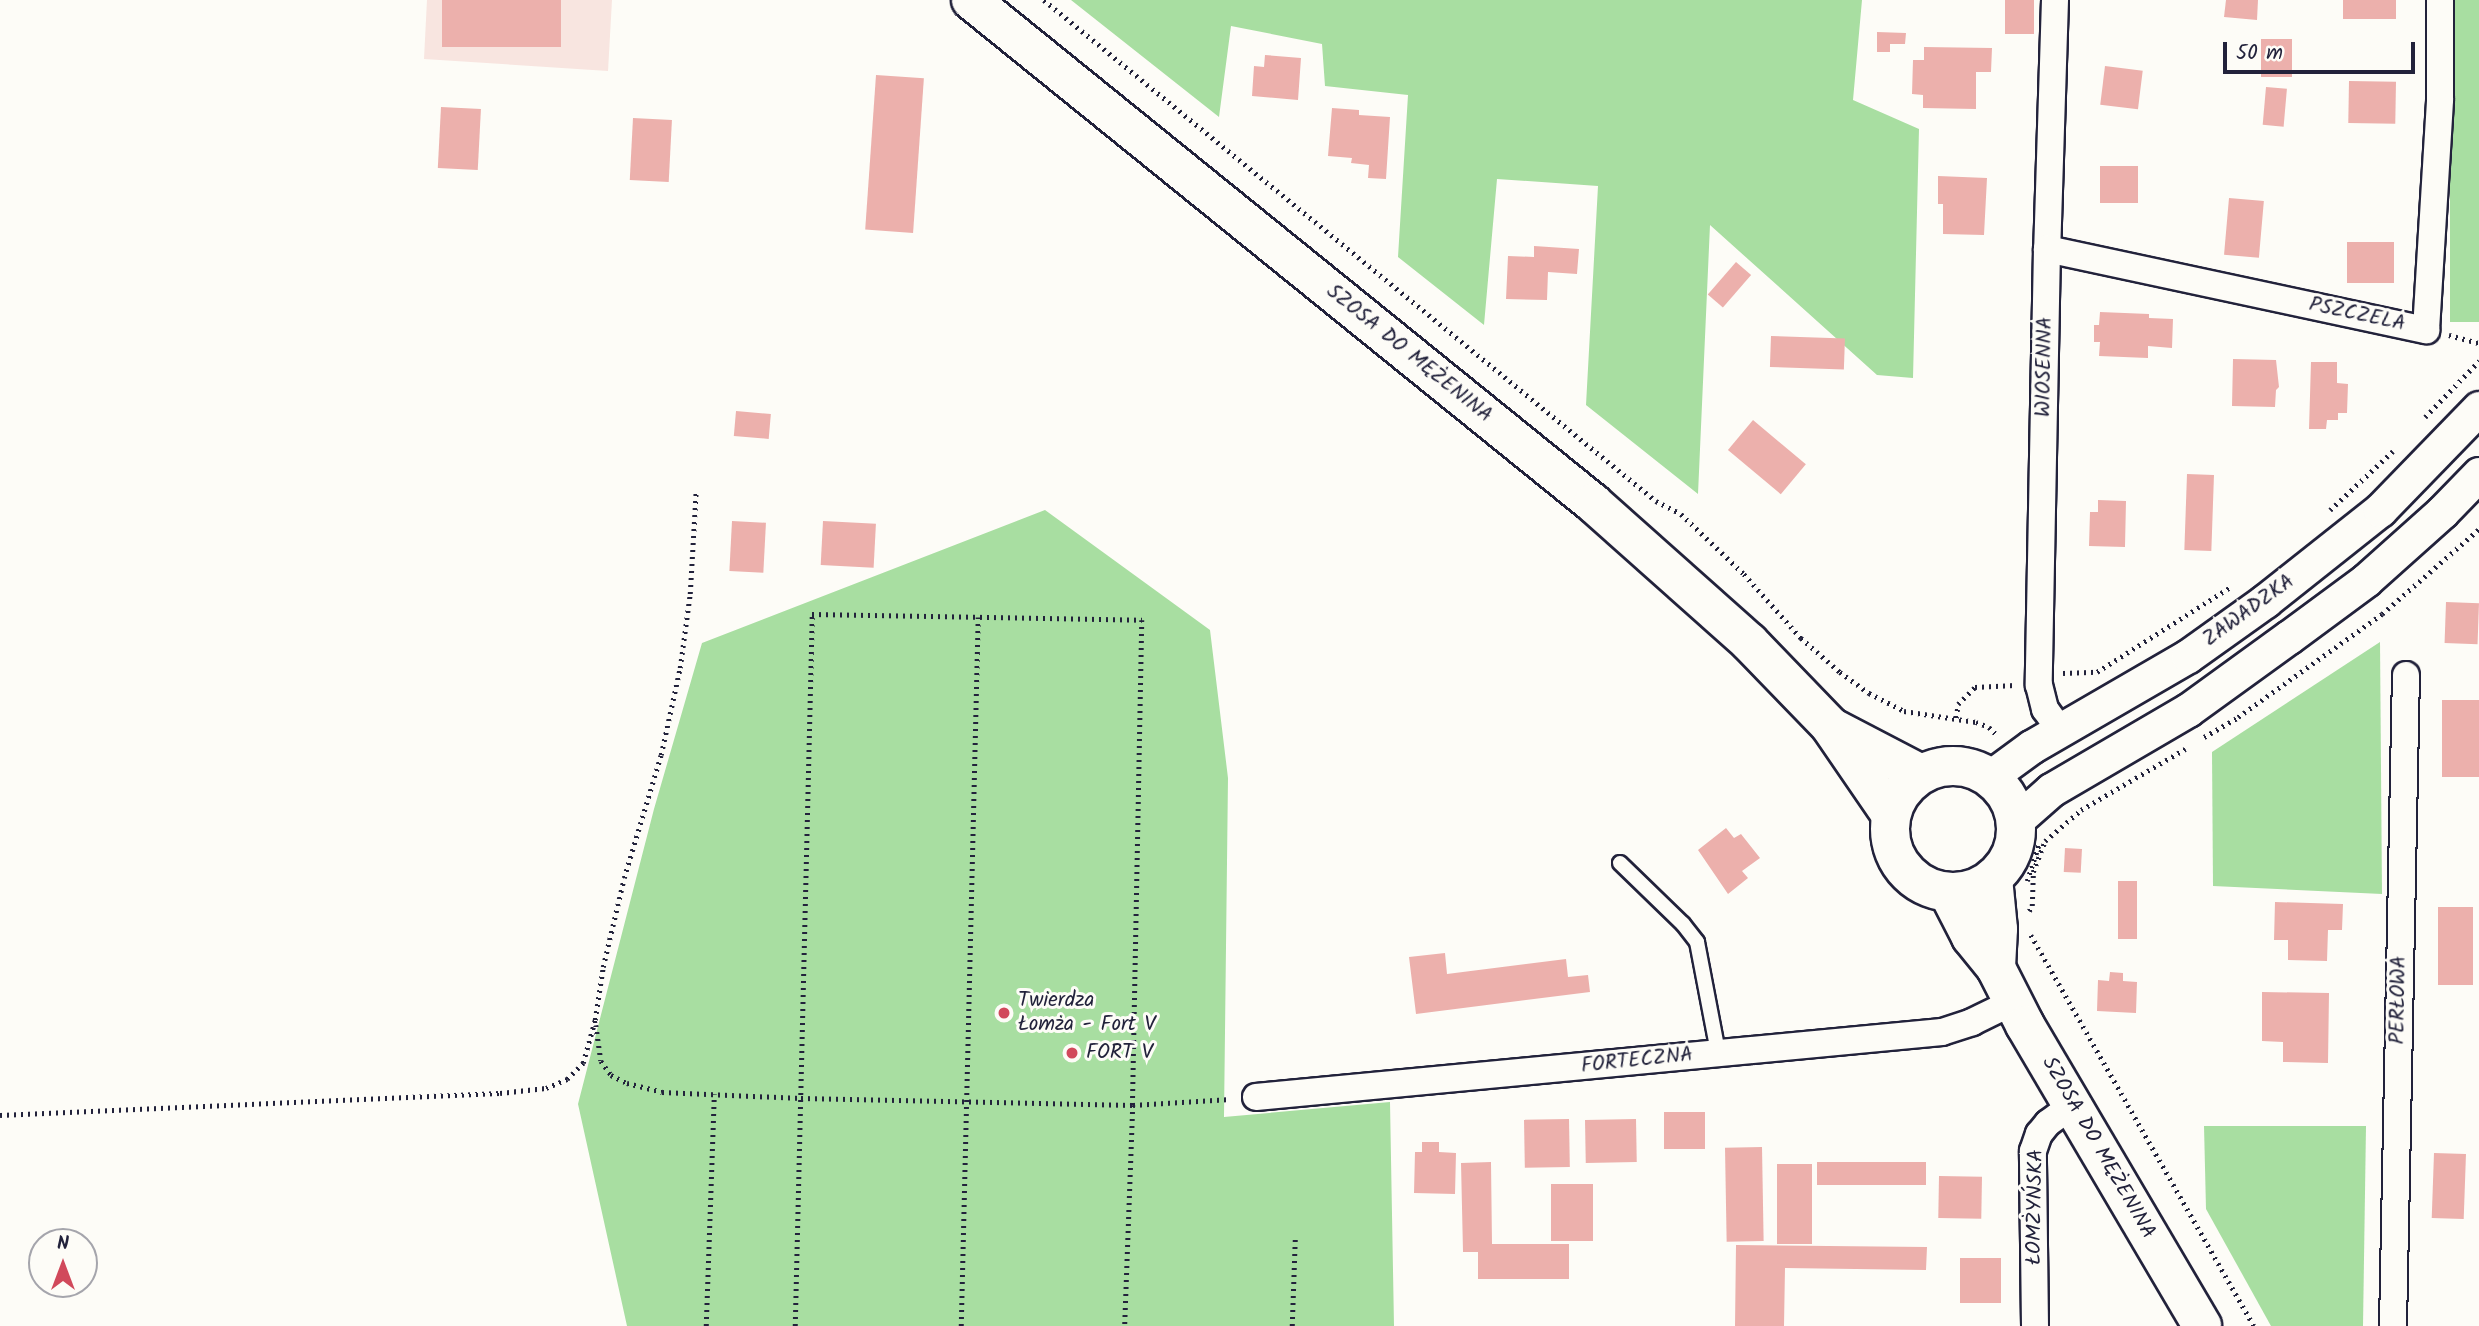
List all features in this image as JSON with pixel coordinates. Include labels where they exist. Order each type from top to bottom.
[{"type":"main road","name":"SZOSA DO MĘŻENINA","points":[[971,0],[1593,503],[1749,642],[1829,726],[1891,815]]},
{"type":"main road","name":"SZOSA DO MĘŻENINA","points":[[1829,726],[1921,774]]},
{"type":"main road","points":[[2003,757],[2016,821],[2012,852],[1993,878],[1972,890],[1948,892],[1930,888],[1902,866],[1893,851],[1889,833],[1891,815],[1902,791],[1921,774],[1944,766],[1968,767],[2003,757]]},
{"type":"main road","name":"SZOSA DO MĘŻENINA","points":[[1993,878],[1998,929],[1996,968]]},
{"type":"main road","name":"SZOSA DO MĘŻENINA","points":[[1948,892],[1971,937],[1996,968],[2012,1002],[2202,1326]]},
{"type":"street","name":"WIOSENNA","points":[[2055,0],[2039,671],[2045,709],[2060,730]]},
{"type":"street","name":"PSZCZELA","points":[[2047,249],[2426,330],[2440,99],[2440,0]]},
{"type":"street","name":"ZAWADZKA","points":[[2003,757],[2060,730],[2188,656],[2265,601],[2380,510],[2479,408]]},
{"type":"street","points":[[2016,821],[2051,790],[2188,709],[2290,637],[2366,579],[2442,512],[2479,474]]},
{"type":"street","points":[[2265,601],[2290,637]]},
{"type":"street","name":"PERŁOWA","points":[[2393,1326],[2406,675]]},
{"type":"street","name":"FORTECZNA","points":[[1256,1097],[1942,1031],[1972,1022],[2012,1002]]},
{"type":"street","name":"ŁOMŻYŃSKA","points":[[2035,1326],[2033,1151],[2039,1134],[2048,1123],[2074,1104]]},
{"type":"lane","points":[[1620,863],[1683,924],[1697,942],[1718,1052]]},
{"type":"path","points":[[1044,0],[1656,501],[1681,514],[1744,573],[1801,638],[1869,693],[1904,711],[1976,722],[1989,727],[2003,757]]},
{"type":"path","points":[[2421,421],[2479,361]]},
{"type":"path","points":[[2325,514],[2394,450]]},
{"type":"path","points":[[0,1115],[500,1093],[546,1087],[567,1079],[583,1063],[595,1020],[603,967],[624,878],[661,755],[680,668],[690,594],[696,490]]},
{"type":"path","points":[[2039,671],[2097,672],[2237,582]]},
{"type":"path","points":[[795,1326],[812,614],[1142,620],[1133,1105],[1125,1326]]},
{"type":"path","points":[[961,1326],[978,617]]},
{"type":"path","points":[[2029,922],[2027,879],[2033,855],[2046,831],[2059,822],[2063,814],[2051,790]]},
{"type":"path","points":[[2028,911],[2032,906],[2033,872],[2045,841],[2081,810]]},
{"type":"path","points":[[2030,933],[2254,1326]]},
{"type":"path","points":[[595,1020],[601,1061],[611,1075],[627,1083],[662,1092],[801,1098],[1133,1105],[1256,1097]]},
{"type":"path","points":[[706,1326],[715,1094]]},
{"type":"path","points":[[1292,1326],[1294,1239]]},
{"type":"shaded area","points":[[427,0],[612,0],[608,71],[424,59]]},
{"type":"green space","points":[[1071,0],[1862,0],[1853,100],[1919,129],[1913,378],[1877,375],[1710,225],[1698,494],[1586,405],[1598,186],[1497,179],[1484,325],[1398,257],[1408,95],[1325,86],[1322,44],[1231,26],[1219,117]]},
{"type":"green space","points":[[2450,0],[2479,0],[2479,322],[2450,322]]},
{"type":"green space","points":[[1045,510],[1210,630],[1228,778],[1224,1117],[1390,1102],[1394,1326],[627,1326],[578,1104],[654,809],[702,643]]},
{"type":"green space","points":[[2380,642],[2382,894],[2213,886],[2212,752]]},
{"type":"green space","points":[[2204,1126],[2366,1126],[2363,1326],[2271,1326],[2206,1209]]},
{"type":"building","points":[[442,0],[561,0],[561,47],[442,47]]},
{"type":"building","points":[[2005,0],[2034,0],[2034,34],[2005,34]]},
{"type":"building","points":[[2226,0],[2258,0],[2257,20],[2224,17]]},
{"type":"building","points":[[2343,0],[2396,0],[2396,19],[2343,19]]},
{"type":"building","points":[[1877,32],[1906,33],[1905,44],[1890,44],[1890,52],[1877,52]]},
{"type":"building","points":[[2261,39],[2292,39],[2292,77],[2261,77]]},
{"type":"building","points":[[1924,47],[1992,48],[1991,72],[1976,72],[1976,109],[1923,108],[1923,95],[1912,94],[1913,60],[1924,60]]},
{"type":"building","points":[[1265,55],[1301,58],[1298,100],[1252,96],[1254,66],[1264,67]]},
{"type":"building","points":[[2105,66],[2143,71],[2138,109],[2100,105]]},
{"type":"building","points":[[876,75],[924,78],[913,233],[865,230]]},
{"type":"building","points":[[2349,81],[2396,82],[2395,124],[2348,123]]},
{"type":"building","points":[[2266,87],[2287,89],[2284,127],[2263,125]]},
{"type":"building","points":[[441,107],[481,109],[478,170],[438,168]]},
{"type":"building","points":[[1332,108],[1359,110],[1359,115],[1390,117],[1386,179],[1368,178],[1369,165],[1351,163],[1352,158],[1328,156]]},
{"type":"building","points":[[633,118],[672,120],[669,182],[630,180]]},
{"type":"building","points":[[2100,166],[2138,166],[2138,203],[2100,203]]},
{"type":"building","points":[[1938,176],[1987,178],[1984,235],[1943,234],[1943,204],[1938,204]]},
{"type":"building","points":[[2229,198],[2264,201],[2259,258],[2224,255]]},
{"type":"building","points":[[2347,242],[2394,242],[2394,283],[2347,283]]},
{"type":"building","points":[[1534,246],[1579,249],[1577,274],[1548,272],[1547,300],[1506,299],[1508,256],[1534,257]]},
{"type":"building","points":[[1736,262],[1751,275],[1723,308],[1708,294]]},
{"type":"building","points":[[2100,312],[2149,314],[2149,318],[2173,319],[2172,348],[2148,346],[2148,358],[2099,356],[2100,342],[2094,342],[2094,325],[2099,325]]},
{"type":"building","points":[[1771,336],[1845,339],[1844,370],[1770,367]]},
{"type":"building","points":[[2233,359],[2276,360],[2279,387],[2276,390],[2275,407],[2232,406]]},
{"type":"building","points":[[2311,362],[2337,362],[2337,383],[2348,384],[2347,413],[2338,413],[2338,420],[2327,420],[2326,429],[2309,429]]},
{"type":"building","points":[[736,411],[771,414],[769,439],[734,436]]},
{"type":"building","points":[[1753,420],[1806,464],[1781,494],[1728,450]]},
{"type":"building","points":[[2187,474],[2214,475],[2211,551],[2184,550]]},
{"type":"building","points":[[2098,500],[2126,501],[2125,547],[2089,546],[2090,512],[2098,512]]},
{"type":"building","points":[[732,521],[766,523],[763,573],[729,571]]},
{"type":"building","points":[[823,521],[876,524],[874,568],[821,565]]},
{"type":"building","points":[[2446,602],[2479,603],[2478,644],[2445,643]]},
{"type":"building","points":[[2442,700],[2479,700],[2479,777],[2442,777]]},
{"type":"building","points":[[1726,828],[1734,838],[1741,834],[1760,858],[1742,871],[1748,878],[1728,894],[1698,850]]},
{"type":"building","points":[[2065,848],[2082,849],[2081,873],[2064,872]]},
{"type":"building","points":[[2118,881],[2137,881],[2137,939],[2118,939]]},
{"type":"building","points":[[2275,902],[2343,904],[2342,930],[2328,930],[2327,961],[2288,960],[2288,940],[2274,940]]},
{"type":"building","points":[[2438,907],[2473,907],[2473,985],[2438,985]]},
{"type":"building","points":[[1445,953],[1447,974],[1566,959],[1568,977],[1588,975],[1590,992],[1416,1014],[1409,957]]},
{"type":"building","points":[[2110,972],[2123,973],[2123,981],[2137,982],[2136,1013],[2097,1011],[2098,980],[2109,981]]},
{"type":"building","points":[[2262,992],[2329,993],[2328,1063],[2283,1062],[2283,1042],[2262,1041]]},
{"type":"building","points":[[1664,1112],[1705,1112],[1705,1149],[1664,1149]]},
{"type":"building","points":[[1569,1119],[1570,1167],[1525,1168],[1524,1120]]},
{"type":"building","points":[[1636,1119],[1637,1162],[1586,1163],[1585,1120]]},
{"type":"building","points":[[1422,1142],[1439,1142],[1439,1152],[1456,1153],[1455,1194],[1414,1193],[1415,1152],[1422,1152]]},
{"type":"building","points":[[1762,1147],[1764,1241],[1727,1242],[1725,1148]]},
{"type":"building","points":[[2434,1153],[2466,1154],[2464,1219],[2432,1218]]},
{"type":"building","points":[[1491,1162],[1492,1244],[1569,1244],[1569,1279],[1478,1279],[1478,1252],[1463,1252],[1461,1163]]},
{"type":"building","points":[[1817,1162],[1926,1162],[1926,1185],[1817,1185]]},
{"type":"building","points":[[1777,1164],[1812,1164],[1812,1244],[1777,1244]]},
{"type":"building","points":[[1939,1176],[1982,1177],[1981,1219],[1938,1218]]},
{"type":"building","points":[[1551,1184],[1593,1184],[1593,1241],[1551,1241]]},
{"type":"building","points":[[1736,1245],[1927,1247],[1926,1270],[1785,1268],[1784,1326],[1735,1326]]},
{"type":"building","points":[[1960,1258],[2001,1258],[2001,1303],[1960,1303]]},
{"type":"place","name":"Twierdza Łomża - Fort V","points":[[1004,1013]]},
{"type":"place","name":"FORT V","points":[[1072,1053]]}]
